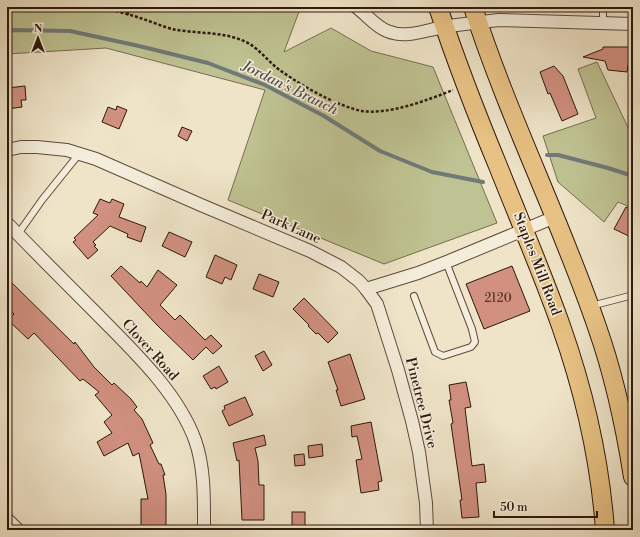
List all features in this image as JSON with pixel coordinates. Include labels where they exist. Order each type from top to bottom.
[{"type":"main road","name":"Staples Mill Road","points":[[438,7],[466,84],[524,229],[561,327],[576,374],[588,421],[597,469],[605,530]]},
{"type":"main road","points":[[475,14],[600,333],[617,394],[628,443],[633,477]]},
{"type":"street","points":[[356,7],[375,24],[386,31],[409,35],[445,27],[475,14],[499,20],[633,24]]},
{"type":"street","name":"Park Lane","points":[[7,150],[21,147],[67,150],[96,159],[310,251],[341,267],[359,281],[366,289]]},
{"type":"street","points":[[366,289],[418,273],[555,217]]},
{"type":"street","name":"Clover Road","points":[[7,224],[154,374],[174,400],[183,415],[194,440],[200,461],[203,488],[204,530]]},
{"type":"street","name":"Pinetree Drive","points":[[366,289],[377,304],[398,370],[412,421],[420,459],[426,503],[426,530]]},
{"type":"street","points":[[7,519],[18,530]]},
{"type":"lane","points":[[603,7],[603,23]]},
{"type":"lane","points":[[18,234],[42,200],[79,154]]},
{"type":"lane","points":[[414,296],[435,352],[442,356],[470,347],[475,342],[472,329],[446,262]]},
{"type":"lane","points":[[590,306],[632,296],[633,303]]},
{"type":"path","points":[[96,7],[127,14],[169,28],[235,38],[246,42],[257,48],[278,69],[289,77],[340,104],[363,111],[389,110],[437,96],[466,84]]},
{"type":"path","points":[[127,14],[132,7]]},
{"type":"green space","points":[[7,7],[299,7],[300,9],[284,52],[331,28],[371,51],[433,67],[497,223],[384,264],[228,200],[265,90],[106,48],[7,54]]},
{"type":"green space","points":[[597,62],[633,138],[633,208],[618,202],[604,222],[558,182],[543,136],[596,118],[578,69]]},
{"type":"building","points":[[603,47],[633,47],[633,65],[628,65],[627,72],[608,70],[605,61],[583,57],[603,49]]},
{"type":"building","points":[[554,66],[563,76],[578,114],[562,121],[550,93],[548,94],[540,72]]},
{"type":"building","points":[[25,86],[26,100],[21,100],[22,107],[7,109],[7,88]]},
{"type":"building","points":[[117,106],[127,110],[119,129],[102,122],[108,107],[116,110]]},
{"type":"building","points":[[182,127],[192,131],[187,141],[178,136]]},
{"type":"building","points":[[100,199],[110,203],[112,199],[124,204],[119,217],[146,227],[141,242],[127,237],[128,234],[110,226],[93,242],[96,245],[94,246],[98,250],[88,259],[73,242],[76,240],[74,238],[98,215],[93,213]]},
{"type":"building","points":[[626,207],[633,211],[633,238],[614,229]]},
{"type":"building","points":[[169,232],[192,242],[185,257],[162,246]]},
{"type":"building","points":[[215,255],[237,265],[231,280],[225,277],[222,284],[206,277]]},
{"type":"building","points":[[121,266],[140,283],[141,281],[147,287],[158,270],[177,285],[160,305],[175,320],[180,315],[205,340],[211,335],[222,346],[213,354],[206,347],[193,360],[157,325],[111,276]]},
{"type":"building","points":[[512,266],[530,311],[484,329],[466,284]]},
{"type":"building","points":[[259,274],[279,282],[273,297],[253,289]]},
{"type":"building","points":[[7,278],[74,344],[75,342],[94,367],[112,385],[114,383],[131,399],[137,407],[134,410],[142,419],[153,443],[150,445],[159,464],[161,464],[165,475],[163,475],[166,494],[166,530],[146,530],[146,527],[141,527],[141,499],[148,499],[139,453],[133,456],[128,443],[104,456],[97,442],[112,433],[104,422],[112,415],[95,395],[99,392],[83,379],[80,381],[34,333],[28,339],[8,320],[14,314],[7,306]]},
{"type":"building","points":[[304,298],[338,333],[328,343],[318,333],[316,334],[293,309]]},
{"type":"building","points":[[264,351],[272,365],[263,371],[255,356]]},
{"type":"building","points":[[350,354],[365,399],[341,406],[336,390],[338,390],[328,362]]},
{"type":"building","points":[[219,366],[228,382],[216,389],[215,387],[211,389],[203,376]]},
{"type":"building","points":[[466,382],[471,407],[465,408],[472,466],[484,464],[486,482],[476,483],[479,517],[462,518],[460,500],[462,500],[451,424],[453,423],[449,400],[451,400],[449,385]]},
{"type":"building","points":[[245,397],[253,415],[229,426],[222,411],[225,409],[224,406]]},
{"type":"building","points":[[371,422],[382,481],[378,482],[379,490],[361,493],[356,460],[362,459],[357,436],[352,437],[351,426]]},
{"type":"building","points":[[264,435],[266,445],[255,448],[258,461],[259,485],[264,485],[264,520],[242,520],[239,460],[237,461],[233,443]]},
{"type":"building","points":[[322,444],[323,456],[309,458],[308,446]]},
{"type":"building","points":[[304,454],[305,465],[295,466],[294,455]]},
{"type":"building","points":[[292,512],[305,512],[305,529],[292,529]]},
{"type":"waterway","name":"Jordan's Branch","points":[[7,31],[70,31],[208,63],[265,85],[324,116],[380,151],[432,172],[483,182]]},
{"type":"waterway","name":"Jordan's Branch","points":[[547,155],[558,155],[633,176]]}]
